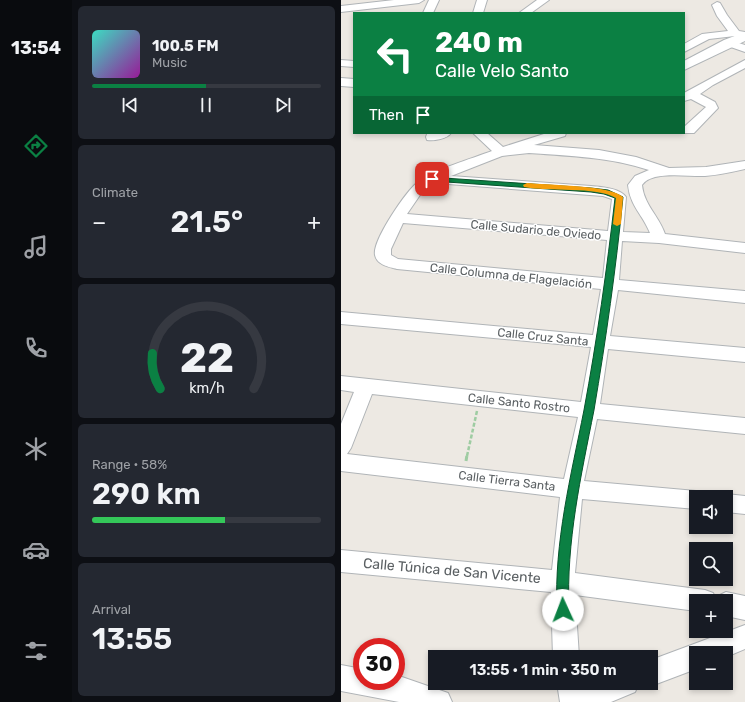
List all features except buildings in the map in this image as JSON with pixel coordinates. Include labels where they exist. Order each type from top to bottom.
[{"type":"street","points":[[341,9],[381,6],[419,0]]},
{"type":"street","points":[[428,12],[434,0]]},
{"type":"street","points":[[478,12],[482,0]]},
{"type":"street","points":[[526,12],[544,0]]},
{"type":"street","points":[[717,5],[726,22],[740,40]]},
{"type":"street","points":[[726,22],[739,21]]},
{"type":"street","points":[[689,34],[740,40]]},
{"type":"street","points":[[685,49],[706,36]]},
{"type":"street","points":[[685,66],[740,40]]},
{"type":"street","points":[[689,96],[708,83],[734,72],[745,63]]},
{"type":"street","points":[[341,82],[353,83]]},
{"type":"street","points":[[689,96],[711,104],[712,108],[689,130]]},
{"type":"street","points":[[432,137],[442,134]]},
{"type":"street","points":[[480,134],[491,142],[500,152]]},
{"type":"street","points":[[399,218],[406,203],[421,184],[500,152],[556,134]]},
{"type":"street","points":[[500,152],[529,149],[599,154],[631,160],[665,171]]},
{"type":"street","points":[[659,238],[653,223],[647,216],[636,194],[635,184],[638,179],[665,171],[718,171],[745,165]]},
{"type":"street","points":[[432,179],[606,192],[619,197],[610,286],[589,410],[572,489],[562,582],[565,650]]},
{"type":"street","points":[[618,214],[647,216]]},
{"type":"street","name":"Calle Sudario de Oviedo","points":[[399,218],[615,236],[659,238],[745,248]]},
{"type":"street","name":"Calle Columna de Flagelación","points":[[399,218],[383,249],[383,256],[387,261],[397,264],[610,286],[745,297]]},
{"type":"street","name":"Calle Cruz Santa","points":[[341,318],[745,355]]},
{"type":"street","name":"Calle Santo Rostro","points":[[341,383],[479,399],[745,426]]},
{"type":"street","points":[[341,448],[366,386]]},
{"type":"street","name":"Calle Tierra Santa","points":[[341,462],[572,489],[689,499]]},
{"type":"street","points":[[733,504],[745,505]]},
{"type":"street","name":"Calle Túnica de San Vicente","points":[[341,561],[562,582],[689,599]]},
{"type":"street","points":[[733,605],[745,608]]},
{"type":"street","points":[[721,646],[745,637]]},
{"type":"street","points":[[658,670],[689,659]]},
{"type":"street","points":[[341,678],[399,695],[439,702]]},
{"type":"street","points":[[571,690],[573,702]]},
{"type":"street","points":[[577,702],[608,690]]},
{"type":"path","points":[[463,476],[479,399]]},
{"type":"slow traffic","points":[[527,185],[591,190],[614,194],[619,197],[620,202],[617,224]]},
{"type":"route","points":[[432,179],[591,190],[614,194],[619,197],[620,202],[610,286],[589,410],[572,489],[562,582],[563,610]]}]
